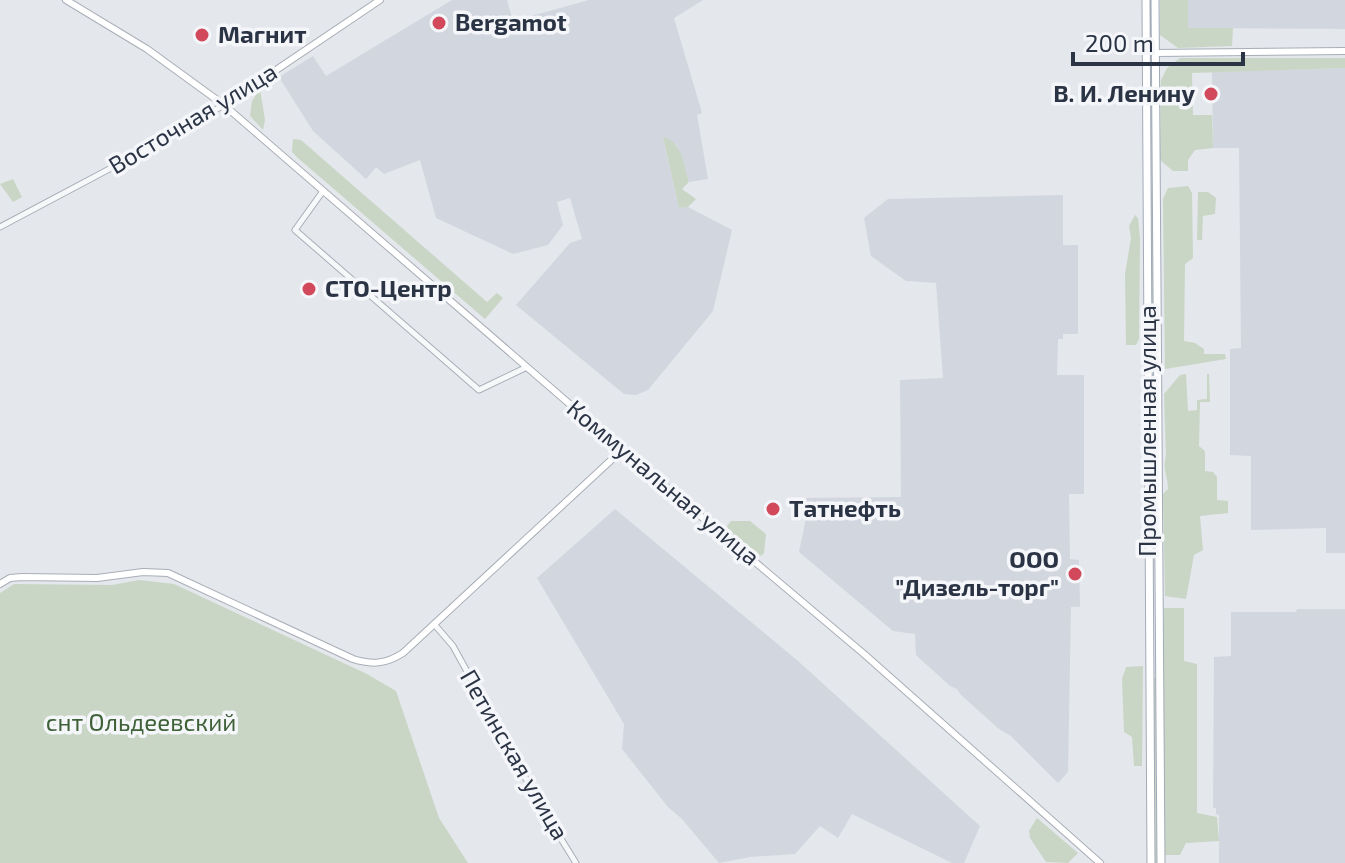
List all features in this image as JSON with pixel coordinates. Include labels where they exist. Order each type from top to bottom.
[{"type":"main road","name":"Коммунальная улица","points":[[66,0],[147,49],[224,105],[622,450],[875,663],[1100,863]]},
{"type":"main road","name":"Восточная улица","points":[[224,105],[380,0]]},
{"type":"main road","name":"Промышленная улица","points":[[1146,0],[1155,72],[1151,180],[1157,373],[1154,602],[1150,660],[1151,863]]},
{"type":"main road","name":"Промышленная улица","points":[[1154,524],[1148,373],[1151,53],[1155,0]]},
{"type":"main road","points":[[1151,53],[1345,51]]},
{"type":"main road","points":[[1155,72],[1161,59],[1170,52]]},
{"type":"main road","points":[[1148,373],[1157,373]]},
{"type":"main road","points":[[0,584],[10,578],[22,577],[97,578],[143,572],[168,573],[365,663],[392,660],[622,450]]},
{"type":"main road","name":"Промышленная улица","points":[[1154,602],[1159,660],[1161,863]]},
{"type":"main road","points":[[1150,660],[1159,660]]},
{"type":"street","name":"Восточная улица","points":[[0,227],[224,105]]},
{"type":"street","points":[[323,191],[295,230],[479,390],[527,367]]},
{"type":"street","name":"Петинская улица","points":[[434,624],[453,646],[542,808],[576,863]]},
{"type":"shaded area","points":[[452,0],[507,0],[513,21],[589,0],[703,0],[674,18],[702,113],[697,115],[708,179],[689,182],[677,145],[663,138],[679,208],[688,207],[732,230],[713,311],[648,390],[636,395],[624,394],[516,305],[570,243],[582,239],[570,198],[557,202],[563,225],[548,245],[513,254],[436,218],[420,160],[384,174],[376,167],[366,179],[313,131],[279,77],[313,56],[326,76]]},
{"type":"shaded area","points":[[1188,0],[1345,0],[1345,29],[1188,28]]},
{"type":"shaded area","points":[[1345,68],[1345,553],[1326,553],[1326,528],[1251,530],[1251,456],[1230,455],[1230,349],[1241,348],[1239,148],[1213,148],[1212,72]]},
{"type":"shaded area","points":[[1063,195],[1063,245],[1078,245],[1078,334],[1063,334],[1063,339],[1058,339],[1057,375],[1084,375],[1084,494],[1069,494],[1070,559],[1079,560],[1080,607],[1071,607],[1068,772],[1058,783],[1011,736],[999,729],[916,655],[915,634],[893,631],[799,552],[808,509],[794,498],[901,497],[900,380],[943,378],[936,283],[906,281],[871,256],[864,218],[888,199]]},
{"type":"shaded area","points":[[615,509],[798,661],[980,826],[964,863],[952,863],[852,814],[838,838],[820,826],[795,854],[719,863],[668,807],[622,749],[624,724],[537,578]]},
{"type":"shaded area","points":[[1297,609],[1345,609],[1345,863],[1219,863],[1219,815],[1213,808],[1214,657],[1231,656],[1231,612],[1296,612]]},
{"type":"green space","points":[[1160,0],[1188,0],[1188,28],[1233,28],[1232,46],[1178,48],[1160,35]]},
{"type":"green space","points":[[1180,58],[1345,58],[1345,68],[1192,73],[1193,115],[1212,115],[1213,148],[1195,150],[1188,160],[1188,171],[1173,171],[1160,160],[1161,80],[1167,68]]},
{"type":"green space","points":[[260,89],[265,120],[263,130],[250,116],[252,101]]},
{"type":"green space","points":[[663,137],[674,143],[681,155],[689,182],[682,189],[696,199],[688,207],[679,208]]},
{"type":"green space","points":[[293,139],[301,140],[487,302],[497,293],[503,298],[485,319],[299,159],[292,152]]},
{"type":"green space","points":[[13,179],[22,197],[13,202],[0,184]]},
{"type":"green space","points":[[1188,186],[1192,193],[1193,258],[1185,264],[1184,341],[1195,343],[1204,349],[1204,354],[1225,354],[1226,359],[1165,369],[1163,199],[1168,188]]},
{"type":"green space","points":[[1150,191],[1153,191],[1154,367],[1151,367]]},
{"type":"green space","points":[[1198,192],[1208,192],[1216,198],[1215,214],[1203,216],[1202,240],[1197,240]]},
{"type":"green space","points":[[1135,215],[1140,238],[1139,339],[1136,345],[1126,345],[1125,274],[1131,238],[1129,226]]},
{"type":"green space","points":[[1186,374],[1188,411],[1197,410],[1197,400],[1207,399],[1209,374],[1210,402],[1200,402],[1199,446],[1205,451],[1205,471],[1213,472],[1217,477],[1217,500],[1228,501],[1228,513],[1200,516],[1203,550],[1194,555],[1186,599],[1165,596],[1163,494],[1168,489],[1164,394],[1180,375]]},
{"type":"green space","points":[[1151,380],[1154,380],[1155,513],[1152,514]]},
{"type":"green space","points":[[731,521],[750,521],[766,534],[761,556],[728,531]]},
{"type":"green space","name":"снт Ольдеевский","points":[[139,580],[174,584],[367,674],[396,691],[439,818],[468,863],[0,863],[0,593],[14,584],[112,585]]},
{"type":"green space","points":[[1164,608],[1184,608],[1184,661],[1197,664],[1197,813],[1217,817],[1219,841],[1186,843],[1180,855],[1164,855]]},
{"type":"green space","points":[[1143,666],[1142,766],[1134,766],[1132,737],[1124,732],[1122,679],[1126,667]]},
{"type":"green space","points":[[1153,678],[1156,678],[1157,863],[1154,863]]},
{"type":"green space","points":[[1037,818],[1078,853],[1068,863],[1046,862],[1030,838],[1029,831]]},
{"type":"place","name":"Bergamot","points":[[439,23]]},
{"type":"place","name":"Магнит","points":[[202,35]]},
{"type":"place","name":"В. И. Ленину","points":[[1211,94]]},
{"type":"place","name":"СТО-Центр","points":[[309,289]]},
{"type":"place","name":"Татнефть","points":[[773,509]]},
{"type":"place","name":"ООО \"Дизель-торг\"","points":[[1075,574]]}]
